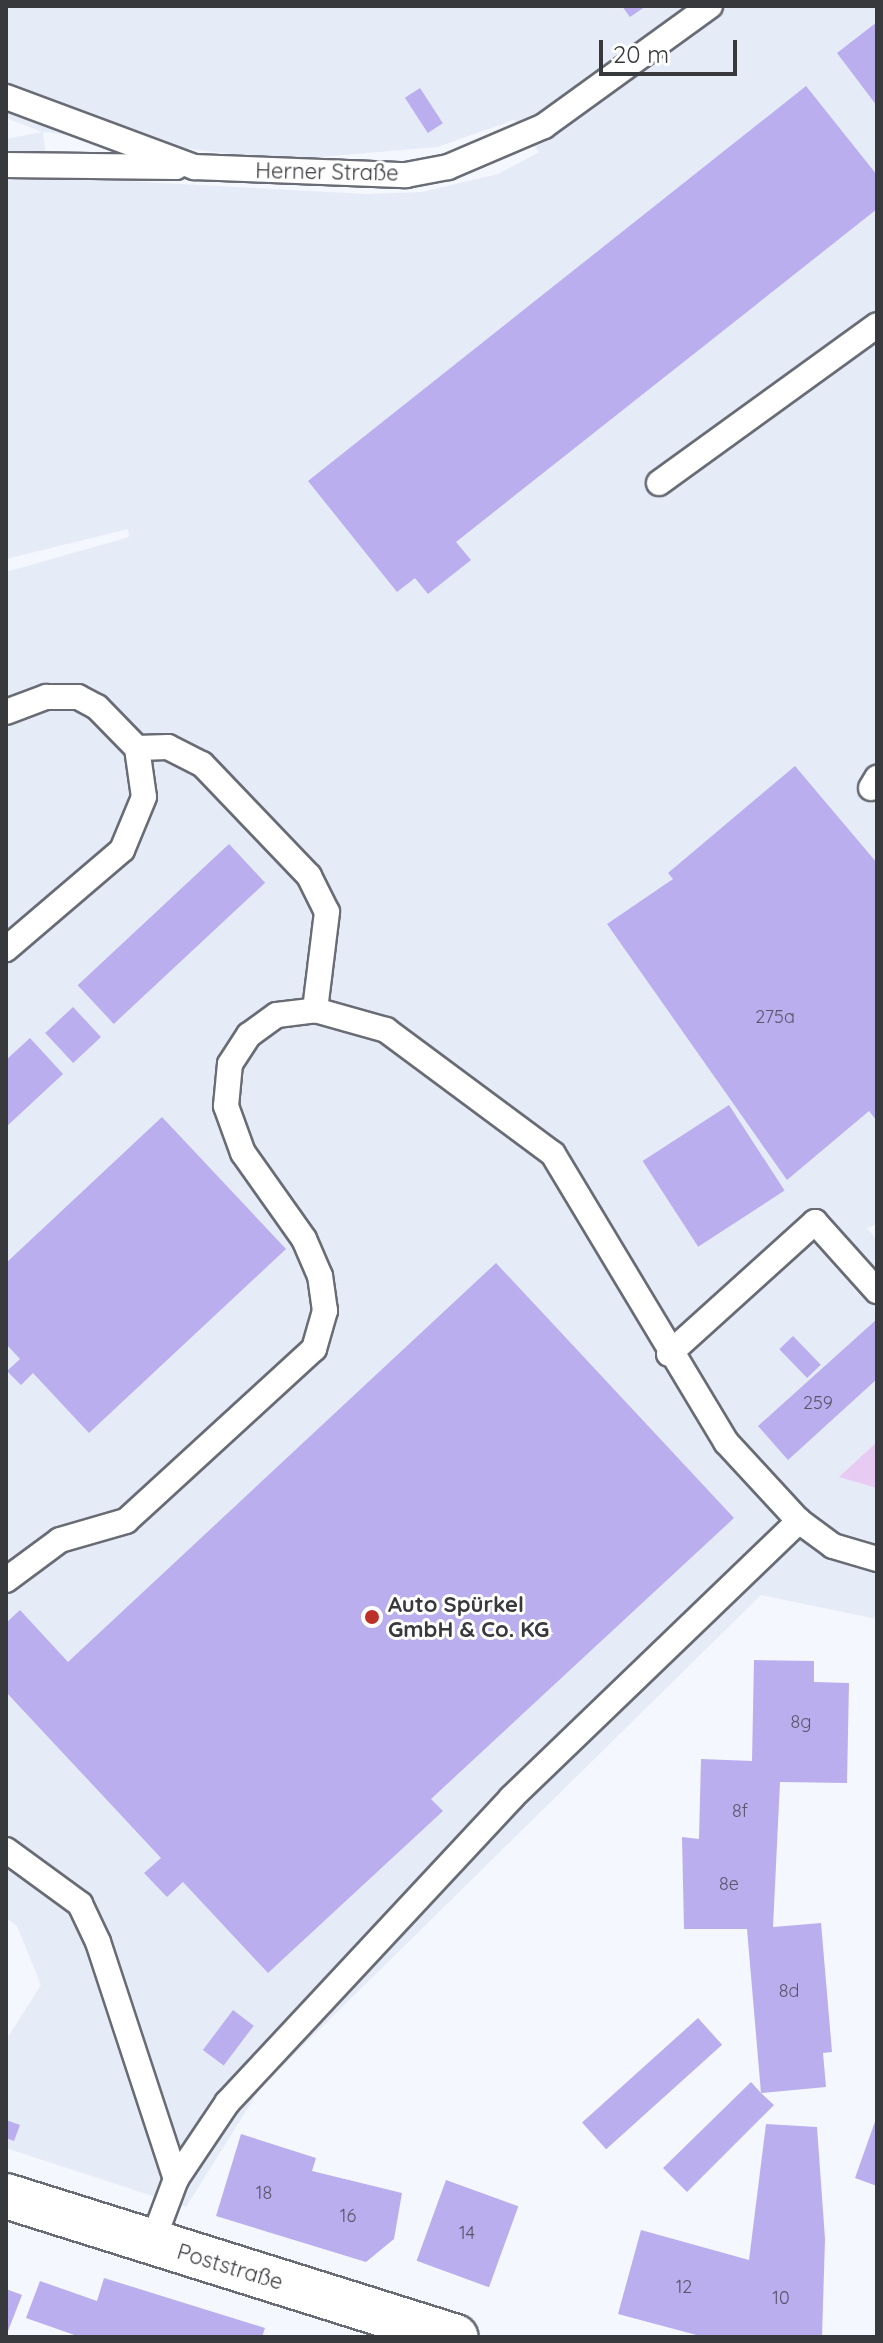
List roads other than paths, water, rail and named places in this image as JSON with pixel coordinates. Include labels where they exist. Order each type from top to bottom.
[{"type":"street","name":"Poststraße","points":[[6,2196],[455,2337]]},
{"type":"lane","name":"Herner Straße","points":[[6,97],[194,167],[325,176],[448,167],[544,126],[710,6]]},
{"type":"lane","points":[[6,165],[194,167]]},
{"type":"lane","points":[[659,483],[877,325]]},
{"type":"lane","points":[[6,712],[46,697],[78,697],[120,723],[137,748],[144,797],[122,850],[6,949]]},
{"type":"lane","points":[[137,748],[168,747],[202,764],[309,876],[327,912],[315,1010]]},
{"type":"lane","points":[[6,1580],[60,1540],[126,1521],[314,1349],[325,1311],[320,1276],[243,1153],[226,1106],[230,1064],[249,1035],[277,1015],[315,1010],[386,1030],[553,1154],[669,1354],[726,1442],[799,1521],[833,1546],[877,1559]]},
{"type":"lane","points":[[669,1354],[815,1222],[877,1291]]},
{"type":"lane","points":[[152,2243],[176,2179],[227,2103],[511,1798],[799,1521]]},
{"type":"lane","points":[[6,1850],[80,1904],[176,2179]]},
{"type":"place","name":"Auto Spürkel GmbH & Co. KG","points":[[372,1617]]}]
